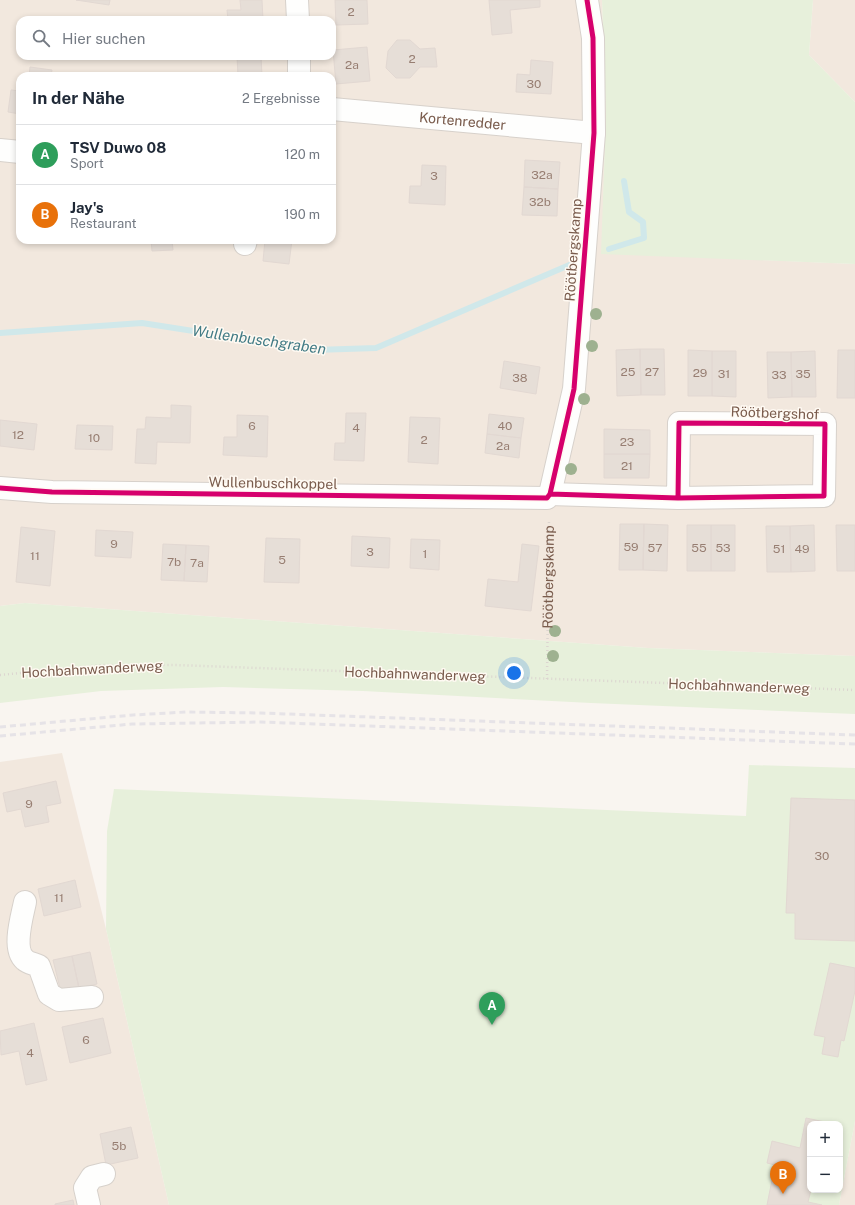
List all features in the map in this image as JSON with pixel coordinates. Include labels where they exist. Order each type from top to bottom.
[{"type":"street","points":[[297,0],[298,16]]},
{"type":"street","name":"Röötbergskamp","points":[[548,496],[574,389],[594,133],[593,38],[587,0]]},
{"type":"street","points":[[298,60],[299,72]]},
{"type":"street","name":"Kortenredder","points":[[336,109],[594,133]]},
{"type":"street","points":[[0,150],[16,152]]},
{"type":"street","name":"Röötbergshof","points":[[548,496],[678,498],[824,496],[825,424],[679,423],[678,498]]},
{"type":"street","name":"Wullenbuschkoppel","points":[[0,488],[52,492],[548,496]]},
{"type":"street","points":[[25,902],[19,927],[9,951],[24,960],[39,966],[48,994],[59,1000],[92,997]]},
{"type":"street","points":[[89,1205],[86,1188],[92,1177],[104,1174]]},
{"type":"shaded area","points":[[0,0],[602,0],[606,114],[602,253],[855,264],[855,656],[648,648],[25,603],[0,606]]},
{"type":"shaded area","points":[[813,0],[855,0],[855,102],[809,55]]},
{"type":"shaded area","points":[[62,753],[106,929],[169,1205],[0,1205],[0,762]]},
{"type":"shaded area","points":[[855,1121],[855,1205],[839,1205],[841,1193],[843,1193],[843,1184]]},
{"type":"green space","points":[[602,0],[813,0],[809,55],[855,102],[855,264],[601,254],[606,114]]},
{"type":"green space","points":[[25,603],[648,648],[855,656],[855,714],[591,703],[363,691],[223,687],[101,691],[0,703],[0,606]]},
{"type":"green space","points":[[749,765],[855,768],[855,1121],[843,1184],[843,1121],[807,1121],[807,1193],[841,1193],[839,1205],[169,1205],[106,929],[107,831],[114,789],[746,816]]},
{"type":"building","points":[[76,0],[110,0],[109,5]]},
{"type":"building","points":[[240,0],[262,0],[263,16],[228,16],[227,10],[241,10]]},
{"type":"building","points":[[335,0],[367,0],[368,24],[336,25]]},
{"type":"building","points":[[489,0],[540,0],[540,7],[510,10],[512,33],[492,35]]},
{"type":"building","points":[[397,40],[410,40],[420,49],[435,48],[437,67],[420,67],[410,78],[396,78],[386,68],[388,51]]},
{"type":"building","points":[[367,47],[370,81],[336,84],[334,60],[336,60],[336,50]]},
{"type":"building","points":[[237,60],[261,60],[262,72],[238,72]]},
{"type":"building","points":[[531,60],[553,62],[551,94],[516,92],[517,74],[530,75]]},
{"type":"building","points":[[30,67],[52,70],[52,72],[29,72]]},
{"type":"building","points":[[11,90],[16,91],[16,113],[8,112]]},
{"type":"building","points":[[525,160],[560,162],[558,189],[524,187]]},
{"type":"building","points":[[422,165],[446,166],[445,205],[409,203],[410,186],[421,186]]},
{"type":"building","points":[[524,187],[558,189],[557,216],[522,215]]},
{"type":"building","points":[[151,244],[172,244],[173,250],[152,251]]},
{"type":"building","points":[[265,244],[292,244],[289,264],[263,261]]},
{"type":"building","points":[[640,349],[641,395],[617,396],[616,350]]},
{"type":"building","points":[[640,349],[664,349],[665,395],[641,395]]},
{"type":"building","points":[[688,350],[712,351],[712,396],[688,396]]},
{"type":"building","points":[[838,350],[855,350],[855,398],[837,398]]},
{"type":"building","points":[[712,351],[736,351],[736,397],[712,396]]},
{"type":"building","points":[[815,351],[816,397],[792,397],[791,352]]},
{"type":"building","points":[[767,352],[791,352],[792,397],[768,398]]},
{"type":"building","points":[[504,361],[540,367],[536,394],[500,388]]},
{"type":"building","points":[[171,405],[191,406],[190,443],[157,442],[156,464],[135,463],[137,429],[145,429],[146,417],[171,418]]},
{"type":"building","points":[[346,413],[366,413],[364,461],[334,460],[335,443],[345,443]]},
{"type":"building","points":[[489,414],[524,418],[521,438],[487,434]]},
{"type":"building","points":[[237,415],[268,416],[267,457],[223,455],[224,437],[237,437]]},
{"type":"building","points":[[410,417],[440,418],[438,464],[408,462]]},
{"type":"building","points":[[0,420],[37,424],[34,450],[0,446]]},
{"type":"building","points":[[77,425],[113,426],[112,450],[75,449]]},
{"type":"building","points":[[604,429],[650,430],[650,454],[604,454]]},
{"type":"building","points":[[487,434],[521,438],[519,458],[485,453]]},
{"type":"building","points":[[604,454],[650,454],[649,478],[604,478]]},
{"type":"building","points":[[620,524],[644,524],[643,570],[619,570]]},
{"type":"building","points":[[644,524],[668,525],[667,571],[643,570]]},
{"type":"building","points":[[687,525],[711,525],[711,571],[687,571]]},
{"type":"building","points":[[711,525],[735,525],[735,571],[711,571]]},
{"type":"building","points":[[814,525],[815,571],[791,572],[790,526]]},
{"type":"building","points":[[836,525],[855,525],[855,571],[837,571]]},
{"type":"building","points":[[766,526],[790,526],[791,572],[767,572]]},
{"type":"building","points":[[21,527],[55,531],[50,586],[16,582]]},
{"type":"building","points":[[96,530],[133,532],[131,558],[95,556]]},
{"type":"building","points":[[352,536],[390,538],[389,568],[351,566]]},
{"type":"building","points":[[266,538],[300,539],[299,583],[264,582]]},
{"type":"building","points":[[411,539],[440,540],[439,570],[410,568]]},
{"type":"building","points":[[163,544],[186,545],[184,581],[161,580]]},
{"type":"building","points":[[522,544],[539,546],[531,611],[485,606],[488,579],[518,582]]},
{"type":"building","points":[[186,545],[209,546],[207,582],[184,581]]},
{"type":"building","points":[[56,781],[61,803],[46,806],[49,822],[25,827],[21,809],[7,812],[3,793]]},
{"type":"building","points":[[791,798],[855,800],[855,941],[795,939],[795,913],[786,913]]},
{"type":"building","points":[[75,880],[81,907],[44,916],[38,889]]},
{"type":"building","points":[[90,952],[97,984],[79,988],[72,956]]},
{"type":"building","points":[[72,956],[79,988],[61,992],[53,960]]},
{"type":"building","points":[[830,963],[855,968],[855,991],[844,1041],[841,1040],[838,1057],[822,1054],[825,1037],[814,1035]]},
{"type":"building","points":[[103,1018],[111,1053],[70,1063],[62,1027]]},
{"type":"building","points":[[34,1023],[47,1080],[26,1085],[19,1051],[1,1055],[0,1031]]},
{"type":"building","points":[[806,1118],[820,1121],[807,1121],[807,1193],[810,1193],[808,1202],[822,1205],[767,1205],[775,1165],[767,1163],[772,1141],[800,1148]]},
{"type":"building","points":[[131,1127],[138,1158],[106,1165],[100,1134]]},
{"type":"building","points":[[73,1200],[74,1205],[55,1205],[55,1204]]},
{"type":"waterway","name":"Wullenbuschgraben","points":[[609,249],[644,238],[643,222],[629,212],[624,181]]},
{"type":"waterway","name":"Wullenbuschgraben","points":[[0,333],[142,323],[315,350],[376,348],[574,263]]},
{"type":"railway","points":[[0,727],[133,715],[186,712],[261,713],[855,735]]},
{"type":"railway","points":[[0,736],[132,724],[261,722],[855,744]]},
{"type":"cycle path","points":[[0,488],[52,492],[547,498],[550,494],[574,389],[594,133],[593,38],[587,0]]},
{"type":"cycle path","points":[[550,494],[678,498],[824,496],[825,424],[679,423],[678,498]]},
{"type":"place","name":"TSV Duwo 08","points":[[492,1025]]},
{"type":"place","name":"Jay's","points":[[783,1194]]}]
